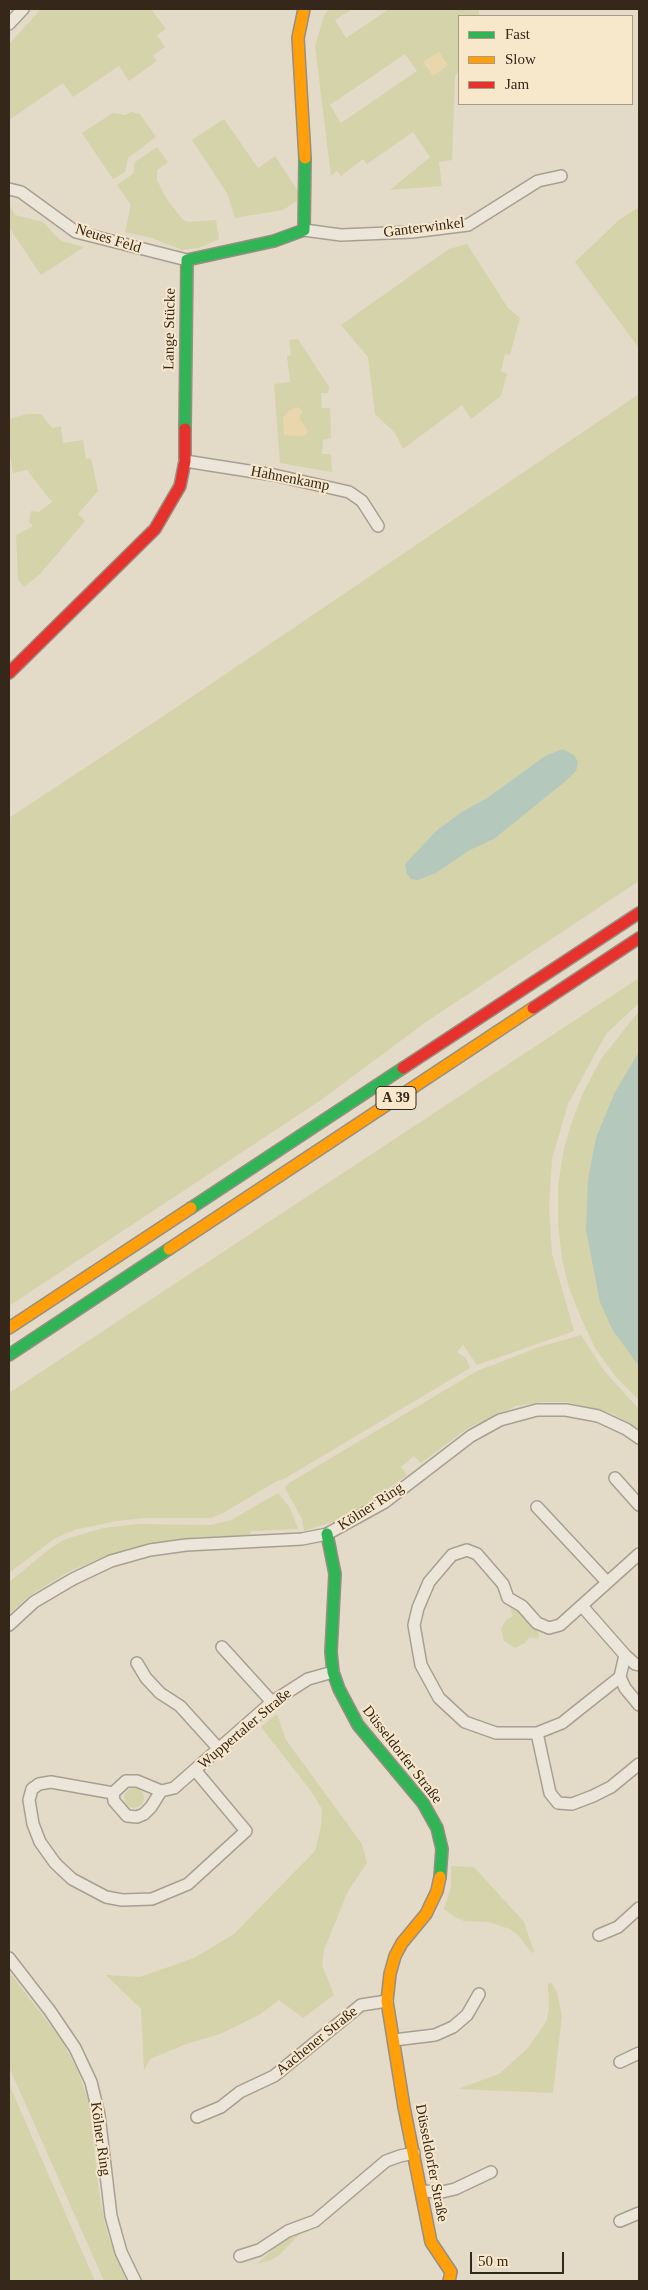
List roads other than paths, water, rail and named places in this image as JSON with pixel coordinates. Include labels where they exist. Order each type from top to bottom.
[{"type":"main road","points":[[187,260],[274,240],[304,230],[305,152],[298,38],[304,9]]},
{"type":"main road","name":"Lange Stücke","points":[[9,673],[155,529],[180,486],[185,461],[185,309],[187,260]]},
{"type":"main road","name":"A 39","points":[[9,1328],[639,912]]},
{"type":"main road","name":"A 39","points":[[9,1355],[639,938]]},
{"type":"main road","points":[[9,1362],[31,1340]]},
{"type":"main road","name":"Düsseldorfer Straße","points":[[327,1534],[335,1574],[331,1652],[333,1672],[339,1689],[358,1725],[423,1803],[437,1828],[442,1849],[442,1868],[437,1891],[426,1914],[395,1956],[390,1974],[387,2001],[431,2242],[450,2277]]},
{"type":"street","points":[[9,24],[23,9]]},
{"type":"street","name":"Ganterwinkel","points":[[304,230],[341,235],[412,232],[468,225],[538,181],[561,176]]},
{"type":"street","name":"Neues Feld","points":[[9,189],[21,192],[76,232],[187,260]]},
{"type":"street","name":"Hahnenkamp","points":[[185,461],[274,475],[349,492],[362,501],[378,526]]},
{"type":"street","name":"Kölner Ring","points":[[9,1625],[34,1602],[73,1579],[111,1561],[150,1550],[186,1545],[302,1539],[327,1534],[385,1502],[471,1436],[500,1420],[536,1410],[566,1410],[598,1416],[626,1428],[639,1438]]},
{"type":"street","points":[[616,1478],[639,1505]]},
{"type":"street","points":[[537,1507],[607,1582]]},
{"type":"street","points":[[620,1677],[562,1723],[537,1733],[496,1733],[465,1722],[439,1698],[426,1678],[417,1652],[414,1625],[423,1594],[436,1571],[452,1555],[466,1550],[477,1554],[503,1584],[508,1598],[522,1606],[537,1623],[549,1628],[560,1625],[639,1554]]},
{"type":"street","points":[[582,1606],[625,1655],[635,1664],[639,1665]]},
{"type":"street","points":[[222,1647],[272,1702]]},
{"type":"street","points":[[625,1655],[620,1677],[625,1688],[639,1705]]},
{"type":"street","points":[[137,1663],[146,1678],[160,1693],[180,1706],[218,1749]]},
{"type":"street","name":"Wuppertaler Straße","points":[[113,1793],[114,1801],[119,1810],[127,1816],[137,1817],[152,1807],[161,1791],[174,1788],[272,1702],[308,1679],[333,1672]]},
{"type":"street","points":[[537,1733],[550,1793],[558,1803],[572,1804],[593,1796],[611,1787],[639,1764]]},
{"type":"street","points":[[161,1791],[137,1781],[126,1781],[113,1793],[51,1782],[39,1784],[32,1789],[28,1800],[33,1824],[40,1842],[55,1863],[72,1879],[106,1897],[122,1900],[152,1899],[188,1884],[246,1832],[195,1770]]},
{"type":"street","points":[[599,1935],[618,1927],[639,1908]]},
{"type":"street","name":"Kölner Ring","points":[[9,1958],[75,2048],[91,2082],[99,2115],[111,2216],[121,2252],[135,2281]]},
{"type":"street","points":[[394,2040],[435,2035],[453,2027],[467,2015],[479,1994]]},
{"type":"street","name":"Aachener Straße","points":[[197,2117],[221,2108],[240,2092],[274,2076],[361,2005],[387,2001]]},
{"type":"street","points":[[620,2062],[639,2054]]},
{"type":"street","points":[[240,2256],[259,2250],[288,2231],[315,2221],[386,2161],[414,2153]]},
{"type":"street","points":[[422,2191],[442,2192],[455,2189],[491,2172]]},
{"type":"street","points":[[620,2221],[639,2213]]}]
